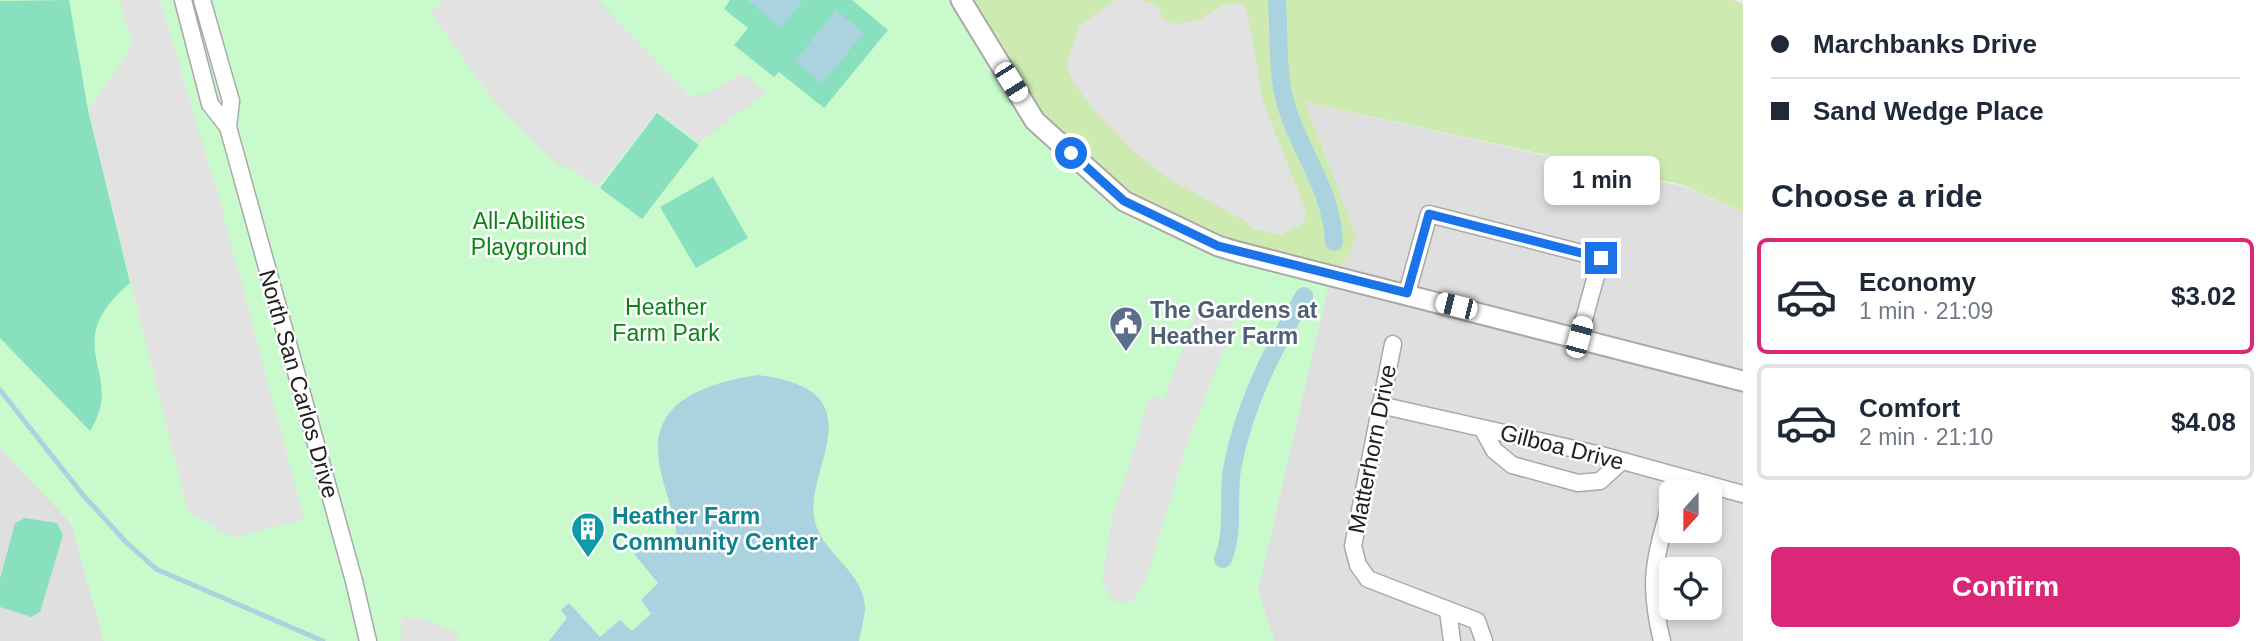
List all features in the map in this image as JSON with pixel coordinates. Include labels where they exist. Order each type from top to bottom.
[{"type":"street","name":"North San Carlos Drive","points":[[183,0],[210,104],[228,127]]},
{"type":"street","name":"North San Carlos Drive","points":[[202,0],[231,101],[228,127],[355,581],[368,641]]},
{"type":"street","points":[[961,0],[1035,121],[1124,201],[1218,246],[1743,381]]},
{"type":"street","points":[[1407,293],[1429,214],[1574,251],[1601,258],[1579,337]]},
{"type":"street","name":"Matterhorn Drive","points":[[1393,344],[1353,547],[1354,556],[1368,579],[1477,621],[1484,641]]},
{"type":"street","name":"Gilboa Drive","points":[[1380,405],[1622,461],[1667,480]]},
{"type":"street","points":[[1482,428],[1494,450],[1512,465],[1578,483],[1600,481],[1622,461]]},
{"type":"street","name":"Gilboa Drive","points":[[1722,489],[1743,492]]},
{"type":"street","points":[[1660,543],[1653,570],[1653,605],[1662,641]]},
{"type":"street","points":[[1448,611],[1452,641]]},
{"type":"shaded area","points":[[119,0],[160,0],[219,198],[304,519],[233,538],[188,511],[88,110],[127,56],[132,41]]},
{"type":"shaded area","points":[[444,0],[598,0],[690,96],[708,93],[742,73],[767,92],[699,142],[657,112],[597,187],[574,170],[562,167],[529,139],[488,93],[430,12]]},
{"type":"shaded area","points":[[1115,0],[1141,0],[1158,6],[1162,19],[1176,24],[1199,20],[1222,5],[1243,4],[1248,16],[1263,102],[1306,211],[1304,223],[1281,235],[1253,229],[1244,220],[1167,178],[1133,151],[1095,111],[1075,85],[1066,65],[1080,25]]},
{"type":"shaded area","points":[[1304,102],[1683,186],[1743,212],[1743,641],[1274,641],[1258,590],[1331,274],[1349,257],[1327,158]]},
{"type":"shaded area","points":[[1202,296],[1238,314],[1188,441],[1147,577],[1133,602],[1114,602],[1102,582],[1112,519],[1150,396],[1164,399]]},
{"type":"shaded area","points":[[0,448],[71,523],[104,641],[0,641]]},
{"type":"shaded area","points":[[402,617],[422,618],[458,633],[457,641],[400,641]]},
{"type":"green space","name":"Heather Farm Park","points":[[0,0],[961,0],[1035,121],[1124,201],[1218,246],[1331,274],[1258,590],[1274,641],[104,641],[71,523],[0,448]]},
{"type":"green space","points":[[69,0],[88,110],[130,283],[108,305],[97,325],[94,342],[102,392],[100,410],[90,431],[0,338],[0,1]]},
{"type":"green space","points":[[730,0],[852,0],[888,30],[824,108],[779,72],[774,77],[734,45],[748,28],[724,9]]},
{"type":"green space","points":[[961,0],[1734,0],[1743,4],[1743,212],[1683,185],[1305,102],[1356,236],[1349,257],[1331,274],[1307,269],[1124,201],[1035,121]]},
{"type":"green space","points":[[657,113],[699,145],[642,219],[600,188]]},
{"type":"green space","points":[[713,177],[748,238],[696,268],[660,207]]},
{"type":"green space","points":[[25,518],[57,523],[63,535],[40,612],[31,617],[0,607],[0,579],[15,523]]},
{"type":"water","points":[[747,0],[803,0],[781,27]]},
{"type":"water","points":[[836,10],[864,33],[822,84],[795,61]]},
{"type":"water","points":[[758,375],[804,387],[819,398],[824,406],[828,418],[827,445],[816,489],[814,517],[824,541],[858,583],[863,595],[865,609],[859,641],[549,641],[567,618],[561,610],[569,603],[600,637],[620,620],[632,631],[651,614],[641,600],[658,583],[634,554],[645,548],[670,550],[676,534],[659,461],[660,434],[673,409],[704,389]]},
{"type":"waterway","points":[[1277,0],[1283,93],[1295,130],[1327,202],[1334,242]]},
{"type":"waterway","points":[[1223,559],[1229,537],[1232,469],[1244,422],[1270,358],[1304,296]]},
{"type":"waterway","points":[[0,390],[83,495],[126,542],[156,569],[323,641]]},
{"type":"place","name":"The Gardens at Heather Farm","points":[[1126,353]]},
{"type":"place","name":"Heather Farm Community Center","points":[[588,559]]},
{"type":"route","points":[[1071,153],[1124,201],[1218,246],[1407,293],[1429,214],[1601,258]]},
{"type":"park label","name":"All-Abilities Playground","points":[[529,234]]}]
